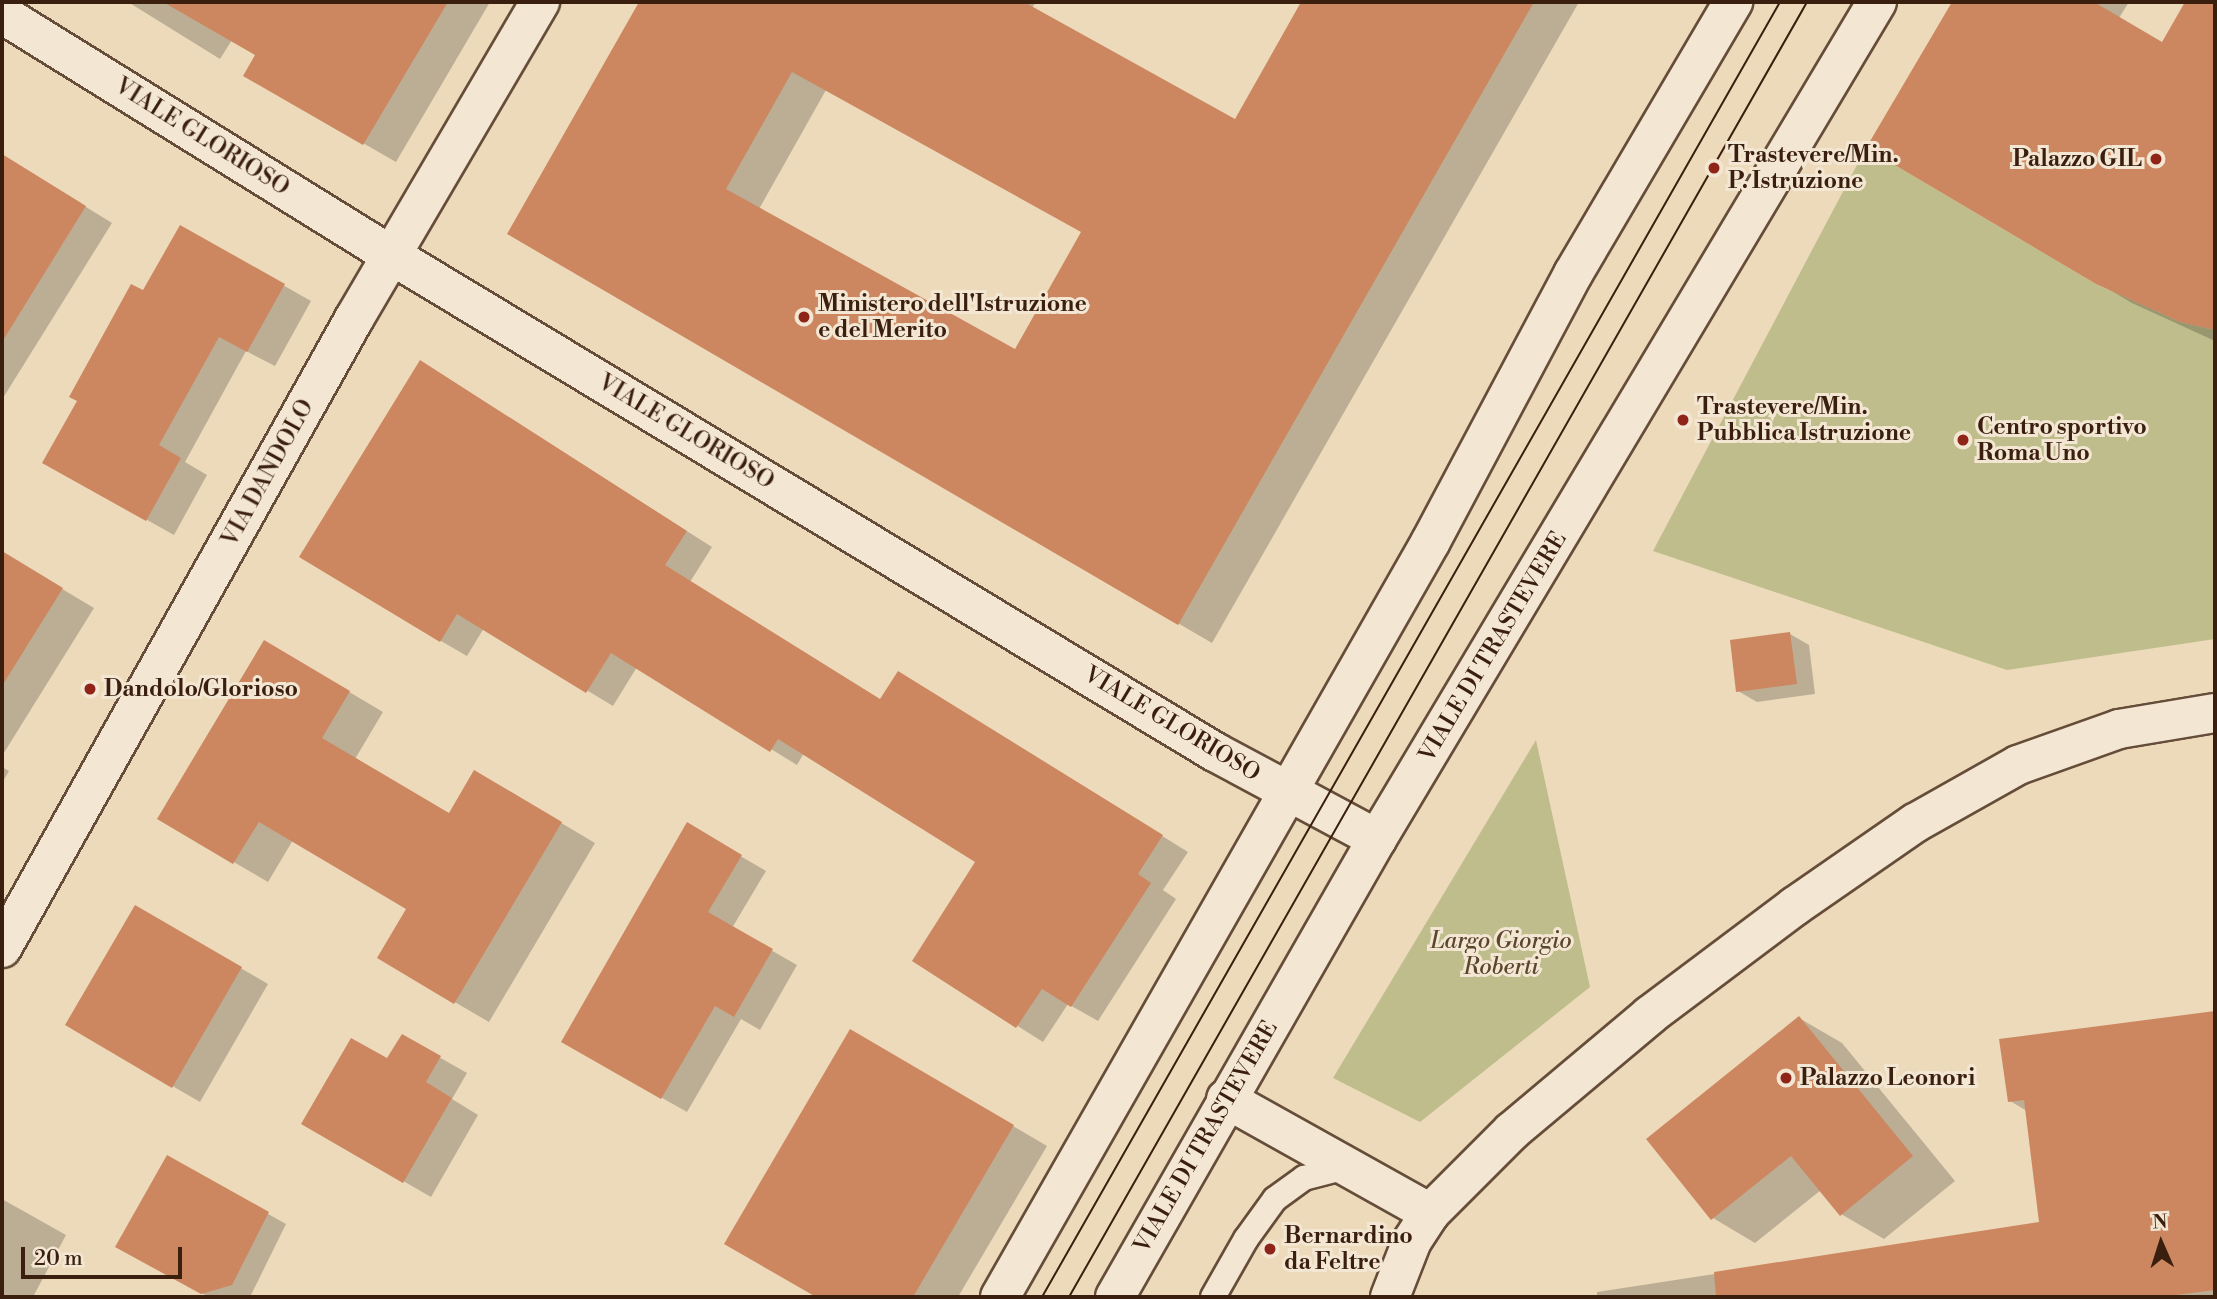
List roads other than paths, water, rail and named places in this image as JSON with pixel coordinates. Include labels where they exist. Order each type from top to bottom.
[{"type":"street","name":"VIA DANDOLO","points":[[2,948],[391,255],[540,2]]},
{"type":"street","points":[[1000,1297],[1431,541],[1573,274],[1732,2]]},
{"type":"street","name":"VIALE DI TRASTEVERE","points":[[1115,1297],[1377,839],[1877,2]]},
{"type":"street","name":"VIALE GLORIOSO","points":[[2,14],[391,255],[1288,792],[1377,839]]},
{"type":"street","points":[[1390,1297],[1412,1241],[1430,1213],[1512,1131],[1650,1014],[1915,823],[2018,765],[2065,745],[2119,729],[2215,713]]},
{"type":"street","points":[[1226,1099],[1430,1213]]},
{"type":"lane","points":[[1213,1297],[1246,1239],[1275,1199],[1304,1178],[1346,1167]]},
{"type":"tram line","points":[[1042,1297],[1780,2]]},
{"type":"tram line","points":[[1069,1297],[1807,2]]},
{"type":"place","name":"Palazzo GIL","points":[[2156,159]]},
{"type":"place","name":"Trastevere/Min. P. Istruzione","points":[[1714,168]]},
{"type":"place","name":"Ministero dell'Istruzione e del Merito","points":[[804,317]]},
{"type":"place","name":"Trastevere/Min. Pubblica Istruzione","points":[[1683,420]]},
{"type":"place","name":"Centro sportivo Roma Uno","points":[[1963,440]]},
{"type":"place","name":"Dandolo/Glorioso","points":[[90,689]]},
{"type":"place","name":"Palazzo Leonori","points":[[1786,1078]]},
{"type":"place","name":"Bernardino da Feltre","points":[[1270,1249]]},
{"type":"park label","name":"Largo Giorgio Roberti","points":[[1501,954]]}]
